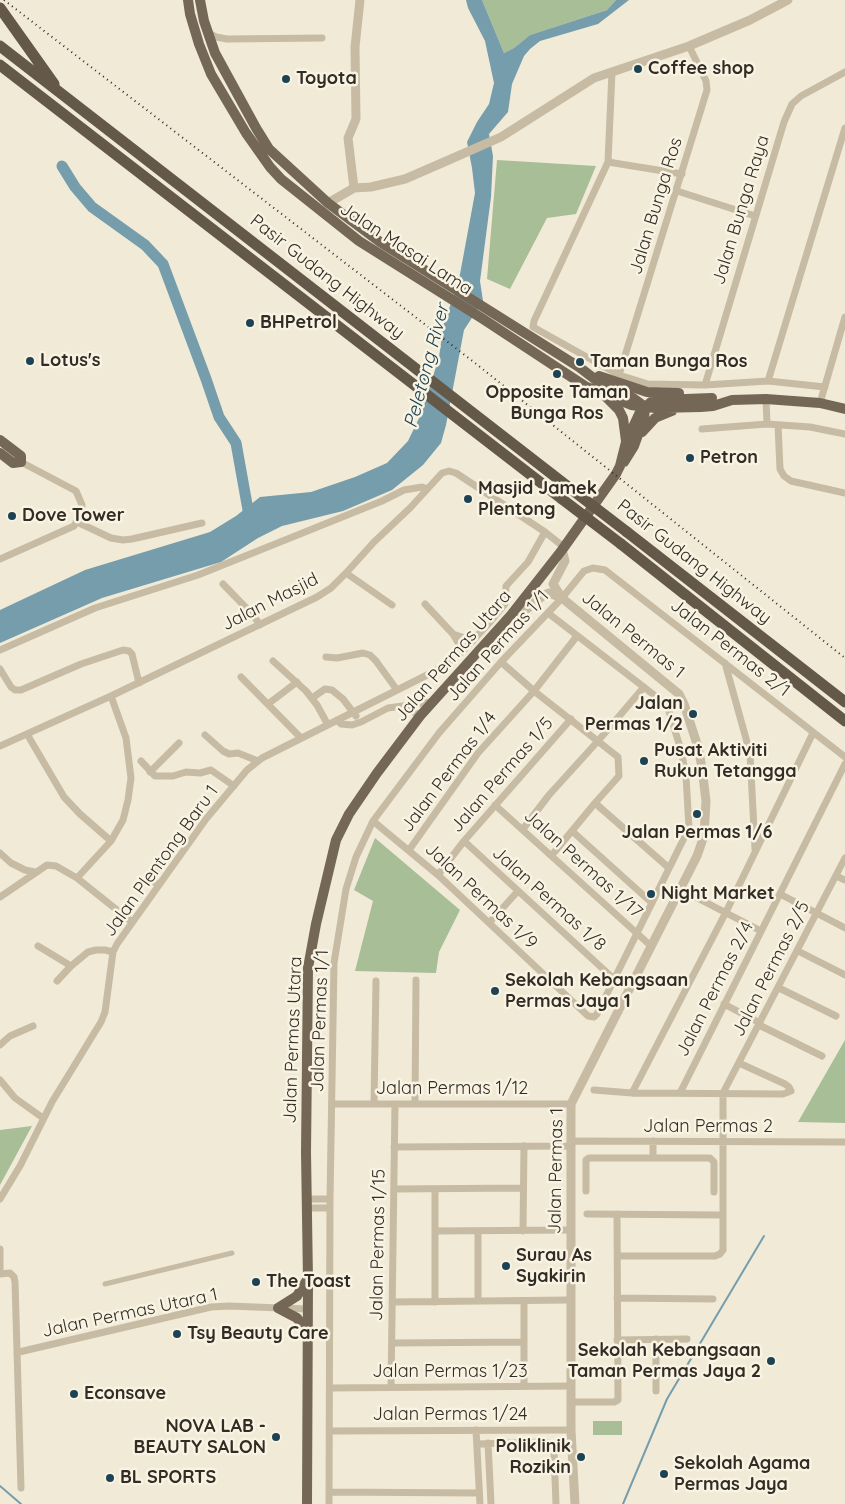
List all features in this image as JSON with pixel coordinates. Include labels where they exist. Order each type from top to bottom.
[{"type":"highway","points":[[0,8],[61,94]]},
{"type":"highway","name":"Pasir Gudang Highway","points":[[0,46],[845,702]]},
{"type":"highway","name":"Pasir Gudang Highway","points":[[0,65],[621,544],[845,721]]},
{"type":"highway","points":[[0,74],[22,83]]},
{"type":"main road","name":"Jalan Masai Lama","points":[[188,0],[194,29],[211,74],[233,112],[270,167],[296,192],[359,241],[444,288]]},
{"type":"main road","name":"Jalan Masai Lama","points":[[200,0],[214,53],[269,149],[328,203],[358,227],[444,288],[614,390],[640,401],[645,407]]},
{"type":"main road","name":"Jalan Masai Lama","points":[[485,314],[585,386],[631,405],[656,408],[686,408],[713,406],[732,400],[766,399],[820,403],[845,409]]},
{"type":"main road","points":[[579,368],[647,392],[696,394],[712,398]]},
{"type":"main road","points":[[603,394],[619,410],[623,418],[626,442]]},
{"type":"main road","points":[[645,407],[651,402],[660,400],[712,398],[732,400]]},
{"type":"main road","name":"Jalan Permas Utara","points":[[307,1504],[308,968],[325,881],[336,840],[349,814],[420,716],[514,612],[616,474],[630,453],[638,436],[646,412],[645,407]]},
{"type":"main road","name":"Jalan Permas Utara","points":[[620,466],[626,442],[638,415],[645,407]]},
{"type":"main road","points":[[638,436],[655,418],[686,408]]},
{"type":"main road","points":[[0,440],[21,456],[21,462],[13,463],[0,454]]},
{"type":"main road","points":[[307,1333],[297,1318],[278,1308],[296,1296],[308,1280]]},
{"type":"street","points":[[354,188],[348,138],[356,119],[355,47],[360,0]]},
{"type":"street","points":[[328,203],[354,188],[371,187],[405,179],[501,137],[594,78],[690,46],[750,20],[788,0]]},
{"type":"street","points":[[208,33],[227,39],[322,38]]},
{"type":"street","points":[[214,53],[227,39]]},
{"type":"street","name":"Jalan Bunga Ros","points":[[619,375],[707,90],[706,81],[690,46]]},
{"type":"street","points":[[612,72],[608,162],[534,321],[533,327],[619,375],[648,384],[705,386],[768,382],[825,387]]},
{"type":"street","name":"Jalan Bunga Raya","points":[[705,386],[784,122],[792,104],[801,96],[845,72]]},
{"type":"street","points":[[768,382],[843,144],[845,128]]},
{"type":"street","points":[[608,162],[682,174]]},
{"type":"street","points":[[677,191],[755,216]]},
{"type":"street","points":[[820,403],[845,317]]},
{"type":"street","points":[[766,399],[767,424]]},
{"type":"street","points":[[702,429],[767,424],[810,426],[845,434]]},
{"type":"street","points":[[778,425],[780,469],[784,476],[791,482],[845,493]]},
{"type":"street","points":[[0,559],[74,526],[81,514],[82,505],[76,491],[21,462]]},
{"type":"street","name":"Jalan Masjid","points":[[0,746],[139,683],[318,597],[331,588],[442,473],[449,471],[456,473],[545,532],[563,548]]},
{"type":"street","points":[[0,650],[95,608],[207,572],[382,501],[404,490],[422,487],[427,489]]},
{"type":"street","points":[[77,522],[111,538],[123,540],[202,523]]},
{"type":"street","name":"Jalan Plentong Baru 1","points":[[0,1199],[23,1160],[43,1118],[103,1017],[113,952],[117,944],[206,819],[247,770],[258,761],[429,674],[445,665],[463,651],[506,604],[506,586],[528,562],[545,532]]},
{"type":"street","name":"Jalan Permas 1","points":[[562,598],[554,584],[565,561],[563,548]]},
{"type":"street","name":"Jalan Permas 1/1","points":[[329,1504],[330,1199],[334,962],[346,889],[356,857],[373,821],[439,733],[501,662],[562,598],[584,571],[593,568]]},
{"type":"street","name":"Jalan Permas 2/1","points":[[593,568],[605,570],[845,757]]},
{"type":"street","points":[[346,572],[392,605]]},
{"type":"street","points":[[223,584],[260,624]]},
{"type":"street","name":"Jalan Permas 1","points":[[514,612],[527,609],[549,593],[562,598],[679,694],[684,704],[702,768],[706,818],[701,846],[572,1104],[570,1300],[571,1430],[575,1504]]},
{"type":"street","points":[[425,604],[453,634],[463,651]]},
{"type":"street","points":[[548,613],[668,705],[681,750],[686,776],[689,828],[615,980]]},
{"type":"street","points":[[453,634],[473,641]]},
{"type":"street","name":"Jalan Permas 1/4","points":[[409,850],[478,753],[534,691],[577,636]]},
{"type":"street","points":[[0,669],[11,686],[15,690],[21,690],[81,664],[123,650],[129,651],[132,654],[139,683]]},
{"type":"street","points":[[326,657],[337,658],[363,653],[370,655],[376,660],[397,690]]},
{"type":"street","points":[[273,661],[312,698],[328,725]]},
{"type":"street","points":[[501,662],[534,691],[618,757],[620,776],[552,855]]},
{"type":"street","points":[[725,663],[750,753],[755,849]]},
{"type":"street","points":[[241,676],[301,738]]},
{"type":"street","points":[[268,704],[297,682]]},
{"type":"street","points":[[523,829],[549,795],[644,687]]},
{"type":"street","points":[[312,698],[328,689],[343,699],[361,722]]},
{"type":"street","points":[[77,878],[111,841],[123,820],[128,800],[131,778],[126,738],[111,696]]},
{"type":"street","points":[[337,720],[341,724],[346,725],[361,722],[388,708],[431,702]]},
{"type":"street","points":[[388,708],[408,710],[420,716]]},
{"type":"street","name":"Jalan Permas 1/5","points":[[438,875],[496,804],[571,720]]},
{"type":"street","points":[[632,1093],[726,912],[813,733]]},
{"type":"street","points":[[28,734],[64,798],[111,841]]},
{"type":"street","points":[[205,735],[229,754],[238,753],[258,761]]},
{"type":"street","points":[[150,772],[179,743]]},
{"type":"street","points":[[141,761],[155,776],[186,772],[200,773],[211,770],[234,786]]},
{"type":"street","name":"Jalan Permas 2/4","points":[[680,1093],[845,764]]},
{"type":"street","points":[[595,803],[669,868]]},
{"type":"street","name":"Jalan Permas 1/17","points":[[496,804],[651,946]]},
{"type":"street","name":"Jalan Permas 1/9","points":[[373,821],[438,875],[588,1016],[594,1017],[597,1014],[615,980]]},
{"type":"street","points":[[572,830],[652,903]]},
{"type":"street","name":"Jalan Permas 1/8","points":[[464,842],[615,980]]},
{"type":"street","points":[[0,853],[12,863],[25,870],[35,872]]},
{"type":"street","name":"Jalan Permas 2/5","points":[[723,1093],[845,858]]},
{"type":"street","points":[[0,897],[47,865],[56,866],[77,878],[132,922]]},
{"type":"street","points":[[158,868],[152,876],[152,880],[158,885]]},
{"type":"street","points":[[836,876],[845,880]]},
{"type":"street","points":[[680,889],[761,930]]},
{"type":"street","points":[[489,923],[518,891]]},
{"type":"street","points":[[780,894],[845,928]]},
{"type":"street","points":[[38,946],[71,966]]},
{"type":"street","points":[[57,981],[88,952],[105,950],[113,952]]},
{"type":"street","points":[[798,951],[845,975]]},
{"type":"street","points":[[415,1104],[416,980]]},
{"type":"street","points":[[374,1104],[376,981]]},
{"type":"street","points":[[779,988],[836,1016]]},
{"type":"street","points":[[724,1004],[822,1056]]},
{"type":"street","points":[[0,1045],[10,1036],[33,1026]]},
{"type":"street","points":[[594,1090],[632,1093],[784,1094],[791,1091],[785,1084],[739,1063]]},
{"type":"street","points":[[0,1080],[16,1098],[43,1118]]},
{"type":"street","points":[[617,1256],[715,1256],[723,1250],[723,1093]]},
{"type":"street","name":"Jalan Permas 1/12","points":[[332,1104],[572,1104]]},
{"type":"street","name":"Jalan Permas 1/15","points":[[391,1387],[395,1104]]},
{"type":"street","points":[[653,1141],[653,1158]]},
{"type":"street","name":"Jalan Permas 2","points":[[394,1147],[524,1146],[653,1141],[845,1142]]},
{"type":"street","points":[[523,1231],[524,1146]]},
{"type":"street","points":[[586,1191],[587,1158],[710,1158],[714,1162],[714,1192]]},
{"type":"street","points":[[394,1189],[523,1188]]},
{"type":"street","points":[[435,1189],[435,1302]]},
{"type":"street","points":[[307,1204],[330,1199]]},
{"type":"street","points":[[307,1204],[330,1208]]},
{"type":"street","points":[[587,1214],[723,1215]]},
{"type":"street","points":[[571,1402],[614,1402],[618,1400],[617,1214]]},
{"type":"street","points":[[435,1231],[571,1230]]},
{"type":"street","points":[[478,1231],[478,1301]]},
{"type":"street","points":[[0,1249],[0,1273],[12,1275],[16,1282],[21,1488]]},
{"type":"street","points":[[105,1284],[232,1253]]},
{"type":"street","points":[[617,1298],[713,1299]]},
{"type":"street","points":[[524,1300],[524,1386]]},
{"type":"street","points":[[392,1302],[570,1300]]},
{"type":"street","name":"Jalan Permas Utara 1","points":[[18,1352],[212,1308],[308,1309]]},
{"type":"street","points":[[656,1339],[656,1391]]},
{"type":"street","points":[[617,1340],[687,1339]]},
{"type":"street","points":[[392,1344],[524,1342]]},
{"type":"street","name":"Jalan Permas 1/23","points":[[330,1388],[571,1386]]},
{"type":"street","points":[[476,1430],[480,1504]]},
{"type":"street","name":"Jalan Permas 1/24","points":[[330,1431],[571,1430]]},
{"type":"street","points":[[477,1444],[544,1442],[552,1444],[554,1450],[556,1504]]},
{"type":"street","points":[[488,1443],[492,1504]]},
{"type":"street","points":[[329,1492],[479,1493]]},
{"type":"green space","points":[[482,0],[616,0],[607,10],[530,35],[514,48],[504,53]]},
{"type":"green space","points":[[497,160],[596,166],[576,214],[547,218],[510,289],[487,279]]},
{"type":"green space","points":[[375,838],[460,910],[439,952],[436,973],[355,971],[373,901],[354,890]]},
{"type":"green space","points":[[845,1040],[845,1123],[798,1122]]},
{"type":"green space","points":[[32,1126],[0,1185],[0,1130]]},
{"type":"green space","points":[[593,1421],[622,1421],[622,1435],[593,1435]]},
{"type":"water","points":[[466,0],[482,0],[504,53],[514,48],[530,35],[607,10],[616,0],[629,0],[598,24],[540,41],[530,49],[524,56],[512,84],[508,112],[489,134],[493,156],[491,197],[480,281],[483,301],[464,330],[441,443],[423,465],[392,490],[343,511],[282,526],[258,538],[221,562],[102,598],[0,643],[0,610],[85,570],[210,532],[236,516],[260,497],[311,492],[355,477],[387,463],[408,441],[422,412],[439,357],[444,322],[458,285],[475,193],[467,142],[489,104],[494,83],[485,41],[468,8]]},
{"type":"waterway","points":[[62,166],[75,187],[92,207],[145,245],[163,264],[219,417],[236,443],[250,521]]},
{"type":"waterway","points":[[623,1504],[667,1399],[764,1236]]},
{"type":"waterway","points":[[0,1486],[21,1504]]},
{"type":"railway","points":[[4,0],[475,363],[845,658]]},
{"type":"place","name":"Coffee shop","points":[[638,69]]},
{"type":"place","name":"Toyota","points":[[286,79]]},
{"type":"place","name":"BHPetrol","points":[[250,323]]},
{"type":"place","name":"Lotus's","points":[[30,361]]},
{"type":"place","name":"Taman Bunga Ros","points":[[580,362]]},
{"type":"place","name":"Opposite Taman Bunga Ros","points":[[557,374]]},
{"type":"place","name":"Petron","points":[[690,458]]},
{"type":"place","name":"Masjid Jamek Plentong","points":[[468,499]]},
{"type":"place","name":"Dove Tower","points":[[12,516]]},
{"type":"place","name":"Jalan Permas 1/2","points":[[693,714]]},
{"type":"place","name":"Pusat Aktiviti Rukun Tetangga","points":[[644,761]]},
{"type":"place","name":"Jalan Permas 1/6","points":[[697,814]]},
{"type":"place","name":"Night Market","points":[[651,894]]},
{"type":"place","name":"Sekolah Kebangsaan Permas Jaya 1","points":[[495,991]]},
{"type":"place","name":"Surau As Syakirin","points":[[506,1266]]},
{"type":"place","name":"The Toast","points":[[256,1282]]},
{"type":"place","name":"Tsy Beauty Care","points":[[177,1334]]},
{"type":"place","name":"Sekolah Kebangsaan Taman Permas Jaya 2","points":[[771,1361]]},
{"type":"place","name":"Econsave","points":[[74,1394]]},
{"type":"place","name":"NOVA LAB - BEAUTY SALON","points":[[276,1437]]},
{"type":"place","name":"Poliklinik Rozikin","points":[[581,1457]]},
{"type":"place","name":"Sekolah Agama Permas Jaya","points":[[664,1474]]},
{"type":"place","name":"BL SPORTS","points":[[110,1478]]},
{"type":"water label","name":"Peletong River","points":[[427,366]]}]
